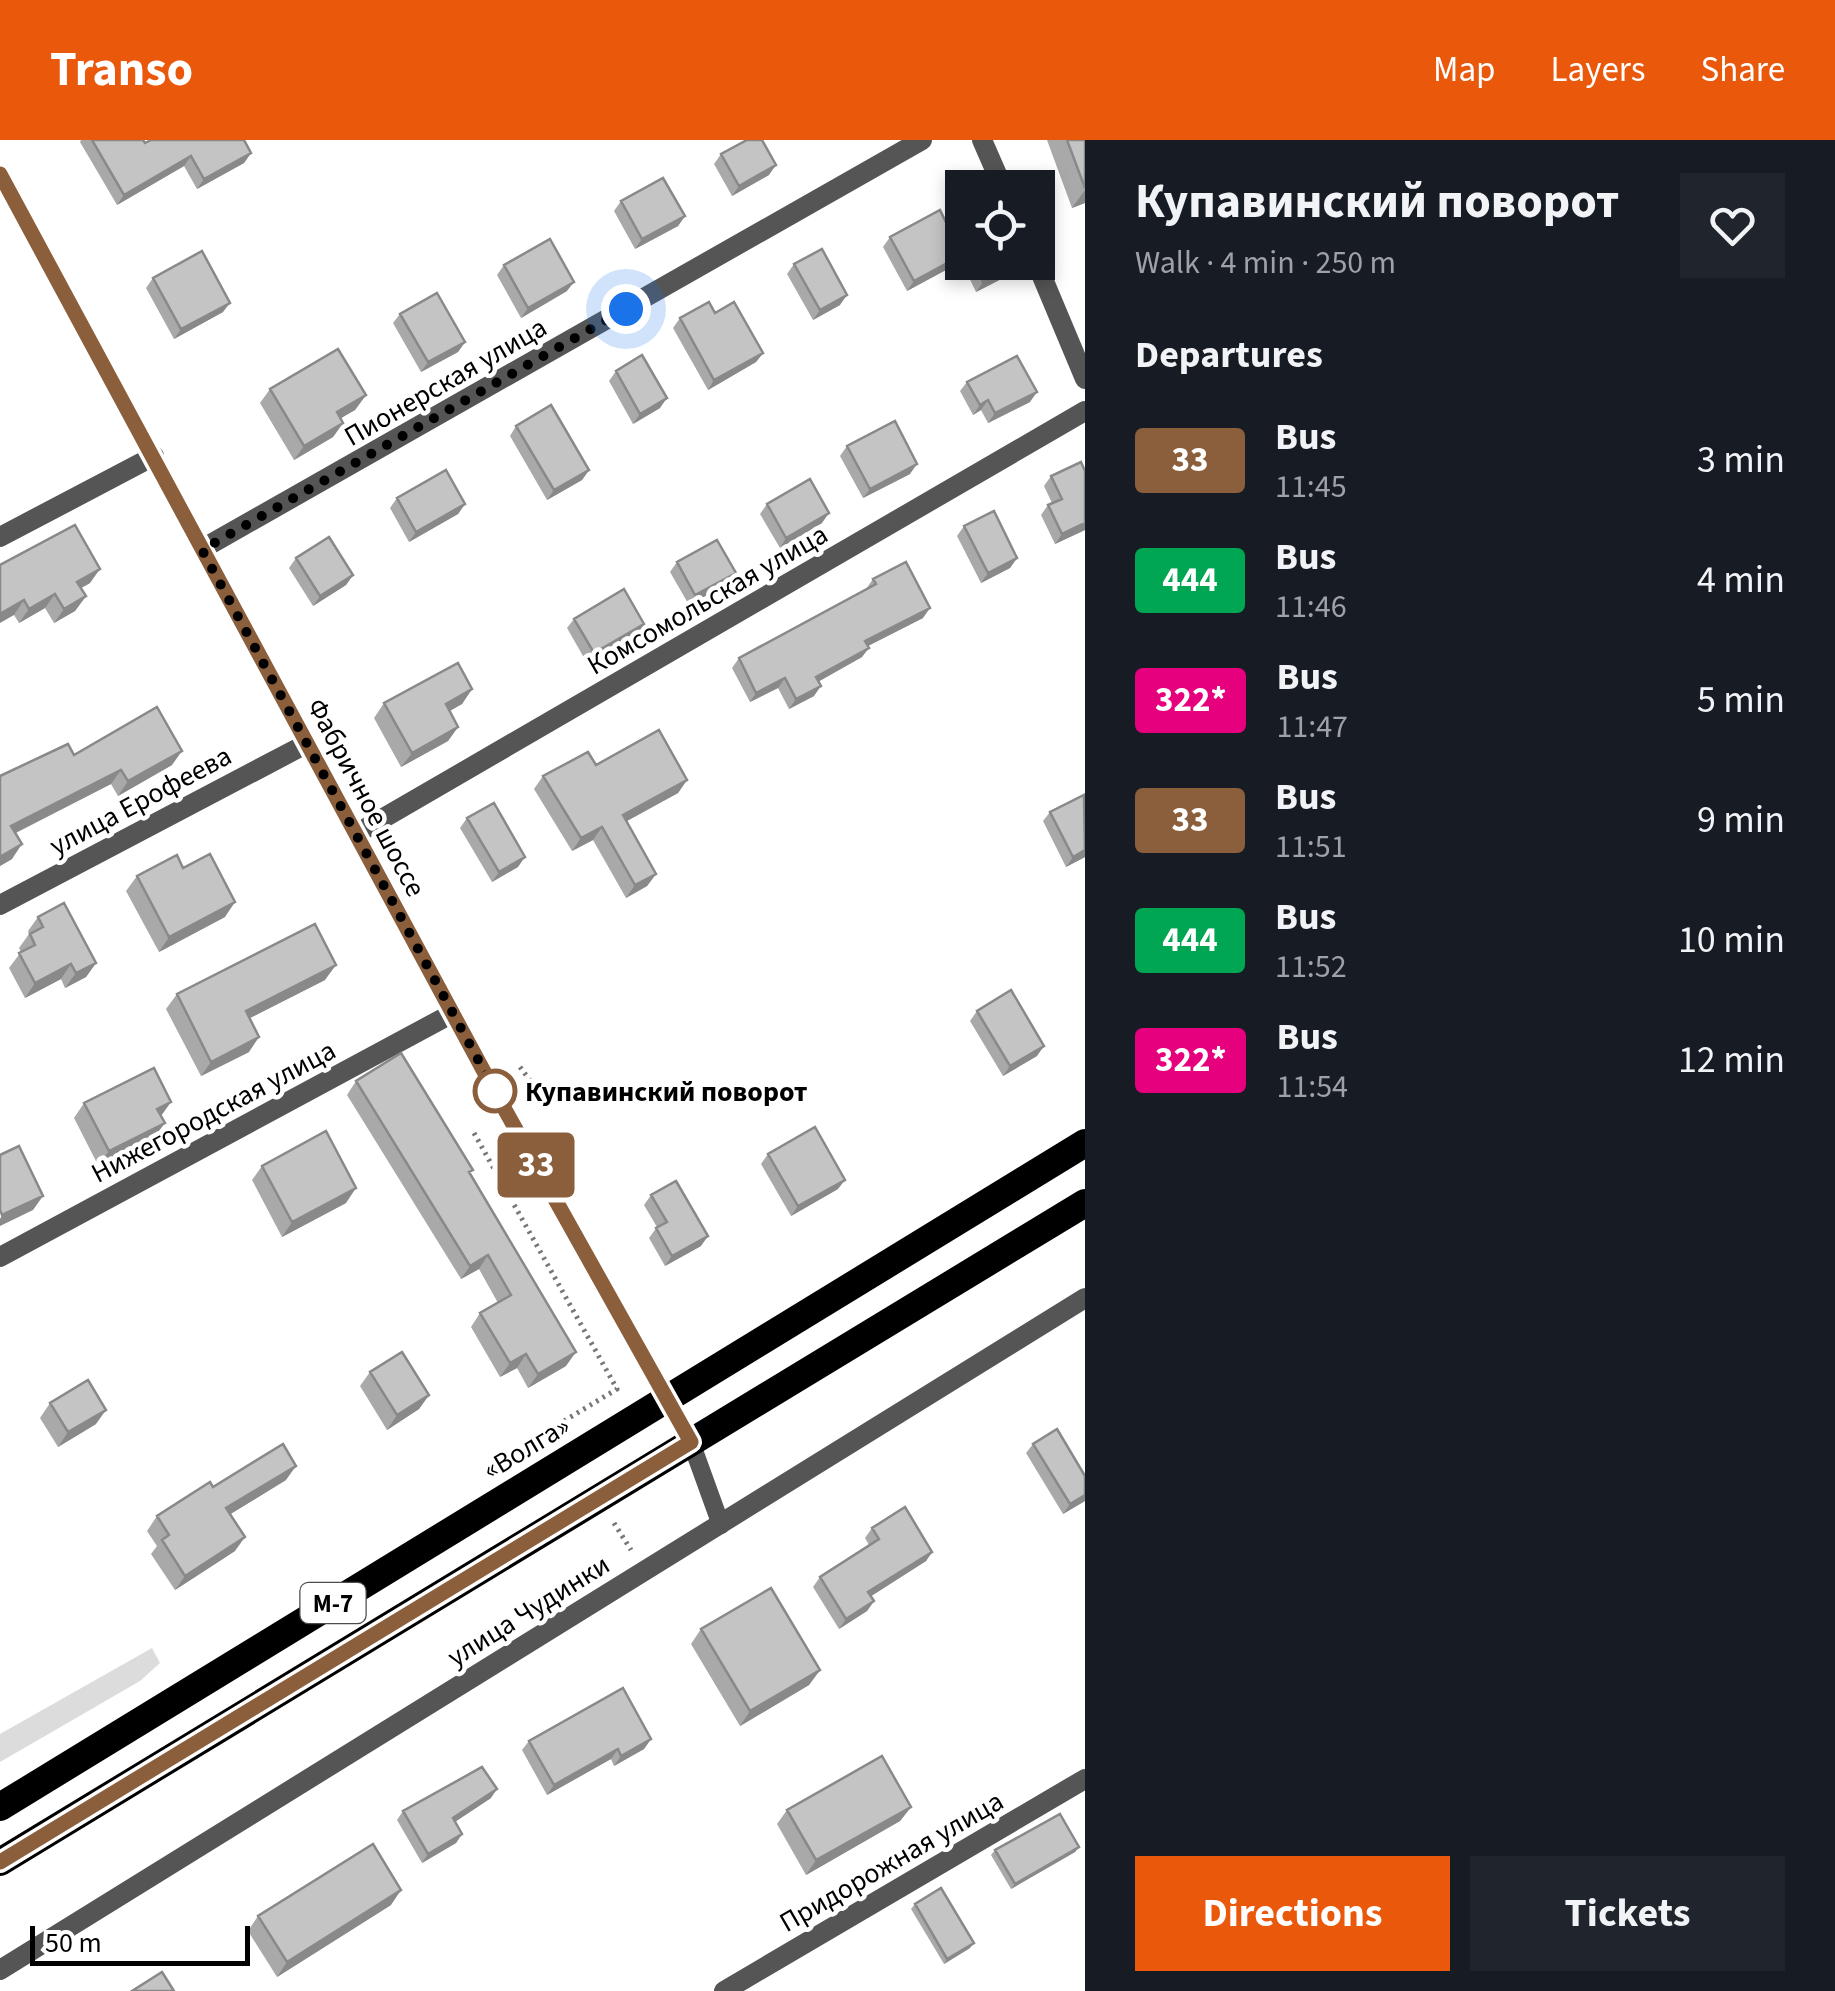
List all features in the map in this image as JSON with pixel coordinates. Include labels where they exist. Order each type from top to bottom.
[{"type":"highway","name":"«Волга»","points":[[0,1807],[1085,1143]]},
{"type":"highway","name":"М-7","points":[[0,1862],[1085,1202]]},
{"type":"main road","name":"Фабричное шоссе","points":[[0,174],[306,744],[691,1442]]},
{"type":"street","name":"Пионерская улица","points":[[202,550],[922,140]]},
{"type":"street","points":[[982,140],[995,170]]},
{"type":"street","points":[[1044,280],[1085,379]]},
{"type":"street","name":"Комсомольская улица","points":[[356,834],[1085,411]]},
{"type":"street","points":[[0,537],[154,456]]},
{"type":"street","name":"улица Ерофеева","points":[[0,904],[306,744]]},
{"type":"street","name":"Нижегородская улица","points":[[0,1257],[453,1013]]},
{"type":"street","name":"улица Чудинки","points":[[0,1970],[1085,1298]]},
{"type":"street","name":"Придорожная улица","points":[[724,1991],[1085,1779]]},
{"type":"lane","points":[[691,1442],[721,1525]]},
{"type":"path","points":[[520,1067],[540,1094]]},
{"type":"path","points":[[474,1133],[617,1390],[554,1426],[560,1437]]},
{"type":"path","points":[[614,1522],[644,1570]]},
{"type":"shaded area","points":[[152,1648],[160,1663],[140,1681],[0,1762],[0,1734]]},
{"type":"building","points":[[92,140],[244,140],[251,153],[204,179],[191,156],[124,195]]},
{"type":"building","points":[[747,140],[762,140],[776,165],[739,186],[721,154]]},
{"type":"building","points":[[1067,140],[1085,140],[1085,188]]},
{"type":"building","points":[[663,178],[685,216],[642,239],[621,201]]},
{"type":"building","points":[[940,210],[945,220],[945,264],[914,281],[890,237]]},
{"type":"building","points":[[550,239],[574,282],[528,308],[504,265]]},
{"type":"building","points":[[822,249],[847,295],[820,310],[794,264]]},
{"type":"building","points":[[202,251],[230,303],[181,329],[153,278]]},
{"type":"building","points":[[437,293],[465,342],[428,362],[400,314]]},
{"type":"building","points":[[709,302],[715,313],[734,302],[763,353],[714,380],[680,318]]},
{"type":"building","points":[[338,349],[366,395],[337,412],[343,423],[304,446],[270,389]]},
{"type":"building","points":[[642,355],[667,398],[640,414],[616,371]]},
{"type":"building","points":[[1017,356],[1037,392],[995,413],[988,400],[980,405],[967,382]]},
{"type":"building","points":[[551,405],[589,470],[554,490],[516,426]]},
{"type":"building","points":[[895,421],[917,464],[870,489],[847,446]]},
{"type":"building","points":[[1081,462],[1085,471],[1085,523],[1062,534],[1048,505],[1062,499],[1051,476]]},
{"type":"building","points":[[446,470],[465,504],[416,532],[397,498]]},
{"type":"building","points":[[810,479],[829,513],[786,538],[767,504]]},
{"type":"building","points":[[994,511],[1017,558],[988,573],[964,526]]},
{"type":"building","points":[[75,525],[100,569],[77,582],[86,596],[64,609],[55,594],[29,609],[24,600],[0,614],[0,565]]},
{"type":"building","points":[[329,537],[353,575],[320,596],[296,558]]},
{"type":"building","points":[[717,540],[736,573],[695,595],[677,562]]},
{"type":"building","points":[[906,562],[930,608],[865,641],[869,648],[816,677],[821,686],[796,699],[785,678],[756,693],[739,658],[876,584],[873,579]]},
{"type":"building","points":[[624,589],[644,624],[594,653],[574,619]]},
{"type":"building","points":[[458,663],[472,689],[446,704],[458,727],[412,753],[384,703]]},
{"type":"building","points":[[157,707],[182,751],[128,781],[121,770],[11,826],[22,844],[0,857],[0,776],[68,744],[74,755]]},
{"type":"building","points":[[659,730],[687,780],[623,815],[656,874],[635,885],[602,827],[581,838],[543,776],[588,752],[596,765]]},
{"type":"building","points":[[1084,795],[1085,850],[1073,857],[1050,812]]},
{"type":"building","points":[[494,803],[525,857],[499,872],[467,818]]},
{"type":"building","points":[[210,854],[235,902],[169,937],[137,876],[177,855],[183,868]]},
{"type":"building","points":[[64,903],[96,963],[76,973],[71,964],[35,983],[19,953],[35,945],[30,934],[43,927],[38,917]]},
{"type":"building","points":[[315,924],[336,965],[246,1011],[259,1037],[211,1062],[177,994]]},
{"type":"building","points":[[1011,990],[1044,1046],[1010,1066],[977,1011]]},
{"type":"building","points":[[401,1053],[473,1170],[469,1172],[576,1352],[538,1374],[526,1354],[510,1363],[480,1313],[511,1295],[488,1255],[470,1266],[356,1081]]},
{"type":"building","points":[[154,1068],[171,1102],[157,1109],[165,1123],[109,1151],[84,1103]]},
{"type":"building","points":[[815,1127],[845,1180],[798,1206],[768,1154]]},
{"type":"building","points":[[326,1131],[356,1188],[292,1222],[262,1166]]},
{"type":"building","points":[[19,1146],[43,1196],[2,1215],[0,1155]]},
{"type":"building","points":[[676,1181],[708,1236],[672,1256],[656,1228],[667,1222],[651,1195]]},
{"type":"building","points":[[402,1352],[429,1395],[397,1415],[370,1372]]},
{"type":"building","points":[[88,1380],[106,1410],[68,1432],[50,1403]]},
{"type":"building","points":[[1057,1429],[1085,1476],[1085,1495],[1070,1504],[1033,1444]]},
{"type":"building","points":[[283,1444],[296,1466],[226,1508],[245,1537],[185,1576],[162,1540],[169,1535],[157,1516],[210,1482],[213,1487]]},
{"type":"building","points":[[905,1507],[932,1552],[868,1592],[874,1601],[846,1619],[820,1577],[879,1539],[872,1528]]},
{"type":"building","points":[[771,1588],[820,1670],[750,1711],[701,1629]]},
{"type":"building","points":[[623,1688],[651,1739],[621,1756],[618,1749],[554,1785],[529,1741]]},
{"type":"building","points":[[882,1756],[911,1807],[816,1860],[787,1810]]},
{"type":"building","points":[[482,1767],[497,1789],[453,1818],[462,1834],[428,1854],[403,1811]]},
{"type":"building","points":[[1060,1814],[1079,1847],[1015,1884],[995,1850]]},
{"type":"building","points":[[373,1844],[401,1890],[287,1962],[258,1916]]},
{"type":"building","points":[[941,1888],[974,1943],[947,1959],[915,1904]]},
{"type":"building","points":[[162,1972],[174,1991],[132,1991]]},
{"type":"bus line","name":"33","points":[[0,174],[495,1092],[691,1442],[0,1862]]},
{"type":"place","name":"Купавинский поворот","points":[[495,1091]]},
{"type":"route","points":[[495,1091],[202,550],[626,309]]}]
